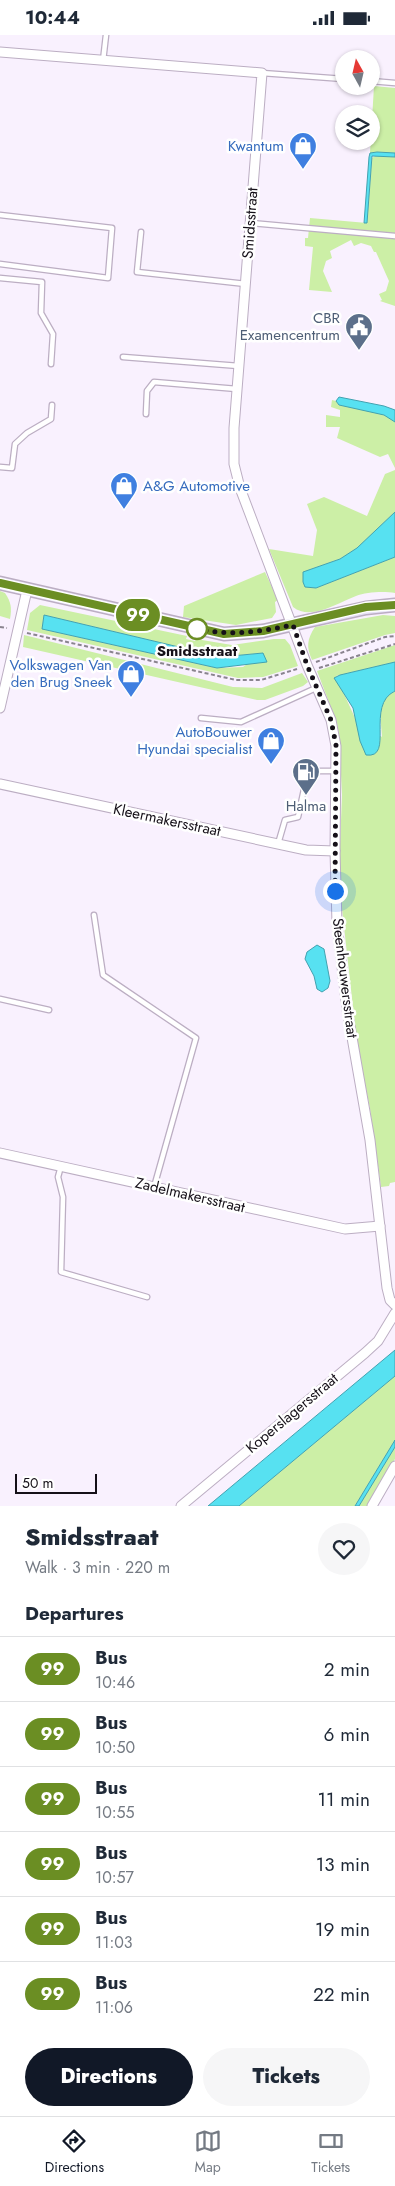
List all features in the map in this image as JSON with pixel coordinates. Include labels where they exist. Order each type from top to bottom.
[{"type":"street","points":[[0,53],[262,73]]},
{"type":"street","name":"Smidsstraat","points":[[262,73],[233,452],[236,477],[293,625]]},
{"type":"street","points":[[0,583],[224,634],[263,631],[366,607],[395,605]]},
{"type":"street","points":[[0,707],[26,590]]},
{"type":"street","name":"Steenhouwersstraat","points":[[293,625],[331,720],[336,745],[334,851],[337,924],[342,976],[370,1140],[387,1288],[390,1300],[395,1305]]},
{"type":"street","name":"Kleermakersstraat","points":[[0,784],[306,850],[334,851]]},
{"type":"street","name":"Zadelmakersstraat","points":[[0,1153],[345,1229],[380,1226]]},
{"type":"street","name":"Koperslagersstraat","points":[[180,1506],[378,1341],[395,1313]]},
{"type":"street","points":[[372,1506],[395,1466]]},
{"type":"lane","points":[[103,61],[106,35]]},
{"type":"lane","points":[[262,73],[335,78]]},
{"type":"lane","points":[[380,82],[395,83]]},
{"type":"lane","points":[[0,215],[112,228],[108,278],[0,264]]},
{"type":"lane","points":[[250,223],[395,236]]},
{"type":"lane","points":[[141,233],[137,272],[246,284]]},
{"type":"lane","points":[[0,278],[42,282],[41,313],[53,334],[51,364]]},
{"type":"lane","points":[[122,357],[239,366]]},
{"type":"lane","points":[[146,414],[146,391],[154,383],[237,389]]},
{"type":"lane","points":[[0,467],[12,468],[15,444],[27,433],[51,419],[52,405]]},
{"type":"lane","points":[[201,718],[241,723],[318,687]]},
{"type":"lane","points":[[278,844],[285,820],[298,817],[308,771],[336,771]]},
{"type":"lane","points":[[94,915],[103,975],[196,1038],[154,1187]]},
{"type":"lane","points":[[0,999],[49,1010]]},
{"type":"lane","points":[[61,1166],[58,1177],[64,1197],[61,1272],[147,1297]]},
{"type":"path","points":[[18,631],[245,681],[270,678],[395,644]]},
{"type":"path","points":[[309,668],[385,637],[395,636]]},
{"type":"green space","points":[[380,87],[395,88],[395,153],[370,153],[370,150],[380,150],[380,105],[373,105],[373,95],[380,95]]},
{"type":"green space","points":[[377,155],[395,157],[395,306],[380,301],[382,300],[379,294],[386,291],[389,281],[376,252],[374,252],[371,246],[361,243],[354,246],[351,240],[330,251],[332,258],[326,261],[323,271],[332,292],[309,290],[313,247],[305,246],[305,238],[308,238],[310,218],[367,223],[372,158]]},
{"type":"green space","points":[[332,400],[336,401],[339,405],[383,414],[395,422],[395,468],[388,454],[380,457],[337,438],[340,427],[326,427],[326,415],[340,417],[340,410],[331,407]]},
{"type":"green space","points":[[395,470],[395,512],[358,548],[340,559],[309,570],[316,588],[395,557],[395,593],[375,592],[360,595],[316,612],[300,611],[293,607],[269,549],[313,556],[317,530],[307,504],[324,497],[367,516],[385,474]]},
{"type":"green space","points":[[265,572],[278,600],[275,602],[276,612],[272,618],[236,625],[183,617],[184,606]]},
{"type":"green space","points":[[0,591],[5,593],[10,602],[10,619],[0,616]]},
{"type":"green space","points":[[40,605],[187,636],[186,639],[195,641],[196,639],[232,645],[285,639],[290,645],[298,666],[263,677],[238,678],[27,630],[30,613]],"holes":[[[44,615],[221,657],[263,653],[243,667],[217,668],[42,629]]]},
{"type":"green space","points":[[383,615],[395,616],[395,633],[312,660],[308,643],[315,627]]},
{"type":"green space","points":[[24,635],[233,687],[262,688],[302,673],[308,682],[303,686],[265,700],[257,700],[23,647]]},
{"type":"green space","points":[[395,645],[395,662],[336,676],[355,718],[382,737],[382,705],[385,699],[395,691],[395,1182],[390,1183],[389,1186],[381,1187],[370,1109],[357,1043],[341,900],[339,871],[342,795],[339,734],[337,723],[317,671]]},
{"type":"green space","points":[[395,1376],[395,1440],[355,1506],[239,1506]]},
{"type":"green space","points":[[395,1447],[395,1459],[367,1506],[359,1506]]},
{"type":"water","points":[[370,153],[395,153],[395,157],[372,156],[367,223],[364,223],[369,157]]},
{"type":"water","points":[[339,397],[395,410],[395,422],[384,415],[339,405],[336,401]]},
{"type":"water","points":[[395,512],[395,557],[316,588],[305,587],[303,572],[340,559],[357,548]]},
{"type":"water","points":[[44,615],[221,657],[263,653],[267,662],[217,668],[42,629]]},
{"type":"water","points":[[395,662],[395,691],[386,698],[382,707],[379,749],[374,754],[366,755],[360,741],[353,708],[334,678]]},
{"type":"water","points":[[317,945],[324,949],[330,981],[328,988],[322,992],[317,989],[314,976],[305,959],[307,952]]},
{"type":"water","points":[[395,1350],[395,1376],[239,1506],[208,1506]]},
{"type":"water","points":[[395,1440],[395,1447],[359,1506],[355,1506]]},
{"type":"bus line","name":"99","points":[[0,583],[15,588],[224,634],[263,631],[366,607],[395,605]]},
{"type":"place","name":"Kwantum","points":[[303,170]]},
{"type":"place","name":"CBR Examencentrum","points":[[359,351]]},
{"type":"place","name":"A&G Automotive","points":[[124,510]]},
{"type":"place","name":"Smidsstraat","points":[[197,629]]},
{"type":"place","name":"Volkswagen Van den Brug Sneek","points":[[131,698]]},
{"type":"place","name":"AutoBouwer Hyundai specialist","points":[[271,765]]},
{"type":"place","name":"Halma","points":[[306,796]]},
{"type":"route","points":[[197,629],[224,634],[239,634],[293,625],[307,665],[331,720],[336,745],[335,891]]}]
